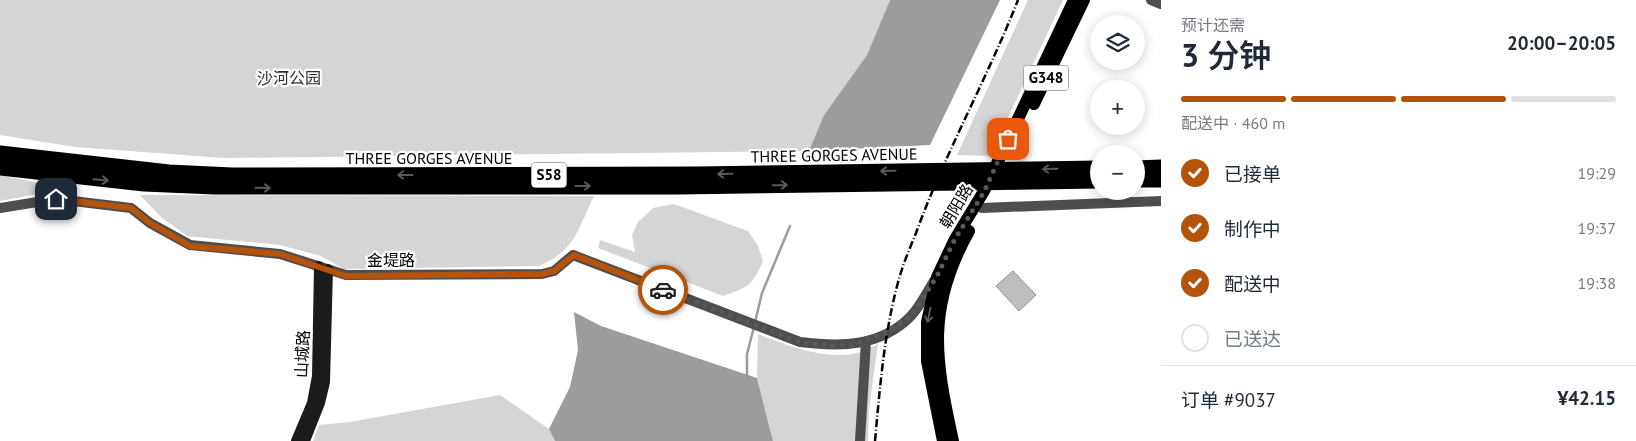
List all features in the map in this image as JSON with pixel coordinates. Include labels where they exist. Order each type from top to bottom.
[{"type":"highway","name":"THREE GORGES AVENUE","points":[[0,153],[169,172],[232,175],[697,174],[1090,168]]},
{"type":"highway","points":[[1145,168],[1161,167]]},
{"type":"highway","name":"THREE GORGES AVENUE","points":[[0,168],[144,184],[233,188],[678,186],[1090,181]]},
{"type":"highway","points":[[1145,180],[1161,180]]},
{"type":"main road","name":"朝阳路","points":[[953,441],[938,364],[937,326],[947,280],[962,244],[982,208],[1074,0]]},
{"type":"main road","name":"朝阳路","points":[[1004,156],[1084,0]]},
{"type":"main road","name":"朝阳路","points":[[943,441],[927,361],[927,322],[937,276],[955,239],[989,191]]},
{"type":"street","points":[[1151,0],[1161,4]]},
{"type":"street","name":"金堤路","points":[[0,208],[56,199],[117,205],[131,208],[150,223],[190,246],[280,254],[324,267],[346,276],[542,274],[554,271],[574,255],[748,324],[800,342],[830,346],[866,341]]},
{"type":"street","points":[[982,208],[1161,201]]},
{"type":"street","name":"山城路","points":[[296,441],[312,403],[317,376],[324,267]]},
{"type":"street","name":"山城路","points":[[305,441],[320,403],[325,382],[324,267]]},
{"type":"street","points":[[860,441],[866,341],[888,332],[911,316],[937,276]]},
{"type":"green space","name":"沙河公园","points":[[0,0],[890,0],[867,55],[824,115],[809,151],[224,158],[75,147],[0,135]]},
{"type":"green space","points":[[1028,0],[1063,0],[990,156],[957,155]]},
{"type":"green space","points":[[0,175],[54,186],[53,191],[0,201]]},
{"type":"green space","points":[[140,195],[594,196],[579,229],[568,246],[551,260],[539,266],[344,269],[321,256],[280,245],[187,236],[162,218]]},
{"type":"green space","points":[[674,204],[748,231],[758,246],[763,261],[756,276],[749,284],[744,288],[723,296],[598,248],[600,240],[635,252],[632,235],[638,222],[653,208]]},
{"type":"green space","points":[[758,334],[806,351],[833,355],[857,353],[878,344],[869,409],[868,441],[773,441],[757,378]]},
{"type":"green space","points":[[500,395],[549,429],[555,441],[313,441],[319,425],[350,422]]},
{"type":"shaded area","points":[[890,0],[1000,0],[930,145],[809,151],[824,115],[867,55]]},
{"type":"shaded area","points":[[574,312],[601,326],[757,378],[773,441],[555,441],[549,429],[570,387],[578,350]]},
{"type":"building","points":[[1013,271],[1036,295],[1019,311],[996,286]]},
{"type":"waterway","points":[[755,322],[762,293],[790,226]]},
{"type":"waterway","points":[[747,376],[747,354],[754,327]]},
{"type":"railway","points":[[875,441],[886,339],[901,273],[927,203],[1018,0]]},
{"type":"way so far","points":[[663,290],[748,324],[800,342],[830,346],[851,345],[888,332],[911,316],[937,276],[955,239],[984,192],[1008,139]]},
{"type":"route","points":[[56,199],[131,208],[150,223],[190,246],[280,254],[311,262],[346,276],[542,274],[554,271],[574,255],[663,290]]}]
